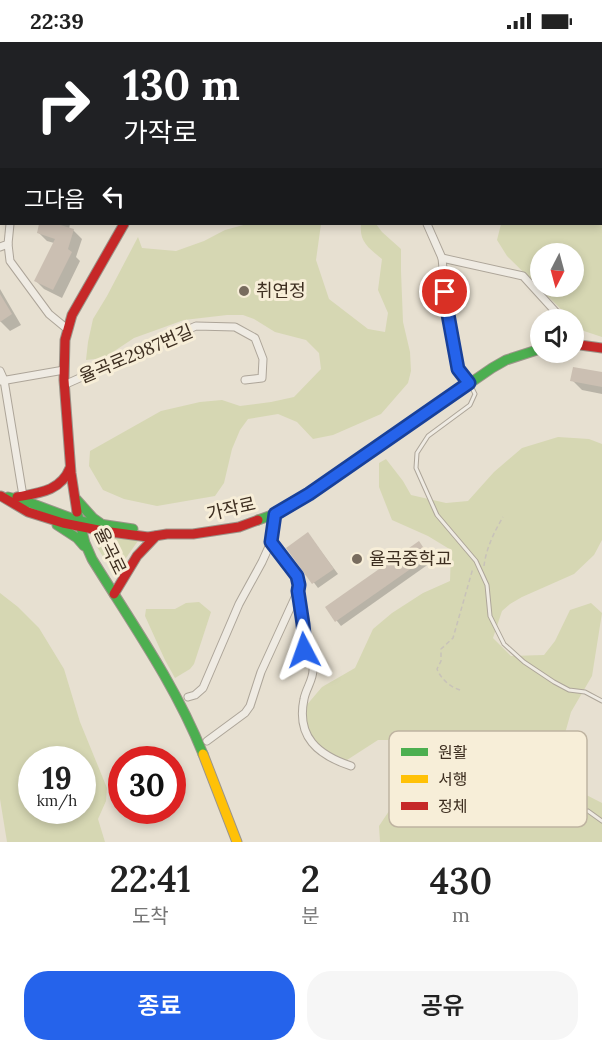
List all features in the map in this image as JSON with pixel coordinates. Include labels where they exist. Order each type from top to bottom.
[{"type":"street","points":[[10,225],[8,244],[10,261],[49,314],[66,328]]},
{"type":"street","name":"율곡로","points":[[123,225],[66,328],[64,385],[70,466],[79,524],[86,548],[186,714],[237,842]]},
{"type":"street","points":[[427,225],[442,258],[447,309],[458,369],[469,383]]},
{"type":"street","points":[[0,247],[8,244]]},
{"type":"street","points":[[442,258],[523,276],[553,309]]},
{"type":"street","name":"율곡로2987번길","points":[[64,385],[196,326],[235,327],[255,338],[263,359],[262,378],[245,380]]},
{"type":"street","points":[[584,345],[602,348]]},
{"type":"street","name":"가작로","points":[[4,496],[25,501],[79,524],[102,524],[167,534],[193,534],[239,527],[275,514],[309,494],[469,383],[506,360],[530,352]]},
{"type":"street","points":[[2,381],[64,370]]},
{"type":"street","points":[[0,371],[23,496]]},
{"type":"street","points":[[4,496],[23,496],[42,492],[65,480],[70,466]]},
{"type":"street","name":"가작로","points":[[4,496],[27,512],[148,537],[167,534]]},
{"type":"street","points":[[75,499],[102,524]]},
{"type":"street","points":[[27,512],[60,526],[77,538],[86,548]]},
{"type":"street","points":[[188,697],[195,695],[203,688],[239,604],[271,542],[275,514]]},
{"type":"street","points":[[114,594],[133,562],[156,536]]},
{"type":"street","points":[[207,741],[245,713],[250,706],[261,672],[298,591],[297,576],[271,542]]},
{"type":"street","points":[[298,591],[304,650],[314,667],[313,676],[304,697],[305,728],[308,737],[325,755],[351,766]]},
{"type":"lane","points":[[469,383],[475,394],[470,405],[428,436],[417,453],[416,468],[437,515],[477,564],[487,585],[490,616],[504,644],[524,662],[554,682],[569,690],[585,692],[602,701]]},
{"type":"lane","points":[[588,811],[602,821]]},
{"type":"path","points":[[483,576],[485,555],[495,530],[503,518]]},
{"type":"path","points":[[460,690],[453,688],[437,669],[441,661],[441,649],[453,638],[474,564],[477,564]]},
{"type":"green space","points":[[243,225],[321,225],[316,260],[329,299],[368,329],[385,332],[388,313],[378,290],[382,259],[363,240],[361,230],[361,225],[377,225],[401,249],[403,322],[410,352],[411,371],[408,383],[381,414],[333,435],[313,439],[297,422],[278,414],[248,419],[240,430],[232,449],[224,483],[215,496],[157,506],[124,499],[103,490],[89,466],[90,451],[161,411],[200,402],[222,400],[240,406],[294,397],[321,369],[319,353],[306,340],[275,332],[243,315],[184,320],[134,338],[104,358],[86,360],[93,319],[138,237],[142,248],[176,251],[204,241],[225,230]]},
{"type":"green space","points":[[501,225],[602,225],[602,337],[584,331],[584,309],[561,309],[549,297],[584,297],[584,243],[530,243],[530,279],[507,256],[497,240]]},
{"type":"green space","points":[[558,437],[589,439],[602,444],[602,540],[594,555],[574,574],[510,604],[502,611],[493,638],[511,656],[544,655],[555,641],[570,610],[591,603],[602,613],[592,676],[571,712],[566,731],[389,731],[389,740],[378,740],[347,760],[321,754],[304,734],[305,707],[322,687],[355,668],[373,629],[392,613],[423,593],[450,581],[451,550],[428,536],[392,520],[379,487],[379,463],[386,459],[411,495],[446,503],[468,501],[494,472],[522,448]]},
{"type":"green space","points":[[93,534],[140,538],[114,575],[96,545]]},
{"type":"green space","points":[[0,593],[39,628],[64,669],[90,746],[18,746],[18,824],[96,824],[96,761],[107,788],[106,801],[98,819],[105,842],[7,842],[0,799]]},
{"type":"green space","points":[[199,602],[211,612],[194,664],[175,678],[145,616],[146,609],[175,609],[186,603]]},
{"type":"green space","points":[[587,795],[602,803],[602,842],[380,842],[379,826],[389,811],[389,827],[587,827]]},
{"type":"building","points":[[39,225],[60,225],[74,229],[68,249],[72,252],[53,290],[34,281],[55,239],[37,233]]},
{"type":"building","points":[[0,294],[12,314],[0,322]]},
{"type":"building","points":[[573,367],[602,372],[602,387],[570,381]]},
{"type":"building","points":[[308,532],[334,569],[312,584],[286,548]]},
{"type":"building","points":[[419,541],[429,556],[335,622],[325,607]]},
{"type":"traffic: fast","points":[[258,520],[275,514],[309,494],[492,368],[506,360],[530,352]]},
{"type":"traffic: fast","points":[[8,497],[79,521],[133,529]]},
{"type":"traffic: fast","points":[[76,499],[100,523]]},
{"type":"traffic: fast","points":[[77,512],[85,543],[92,559],[166,678],[203,754]]},
{"type":"traffic: fast","points":[[57,525],[77,538],[84,546]]},
{"type":"traffic: slow","points":[[203,754],[237,842]]},
{"type":"traffic: jam","points":[[77,512],[71,473],[64,380],[65,340],[72,315],[123,225]]},
{"type":"traffic: jam","points":[[584,346],[602,348]]},
{"type":"traffic: jam","points":[[17,497],[48,490],[61,482],[70,468]]},
{"type":"traffic: jam","points":[[1,496],[28,512],[63,523],[148,537],[193,534],[239,527],[258,520]]},
{"type":"traffic: jam","points":[[114,594],[137,556],[156,536]]},
{"type":"place","name":"취연정","points":[[244,291]]},
{"type":"place","name":"율곡중학교","points":[[357,559]]},
{"type":"route","points":[[304,650],[297,576],[271,542],[275,514],[309,494],[469,383],[458,369],[445,292]]}]
